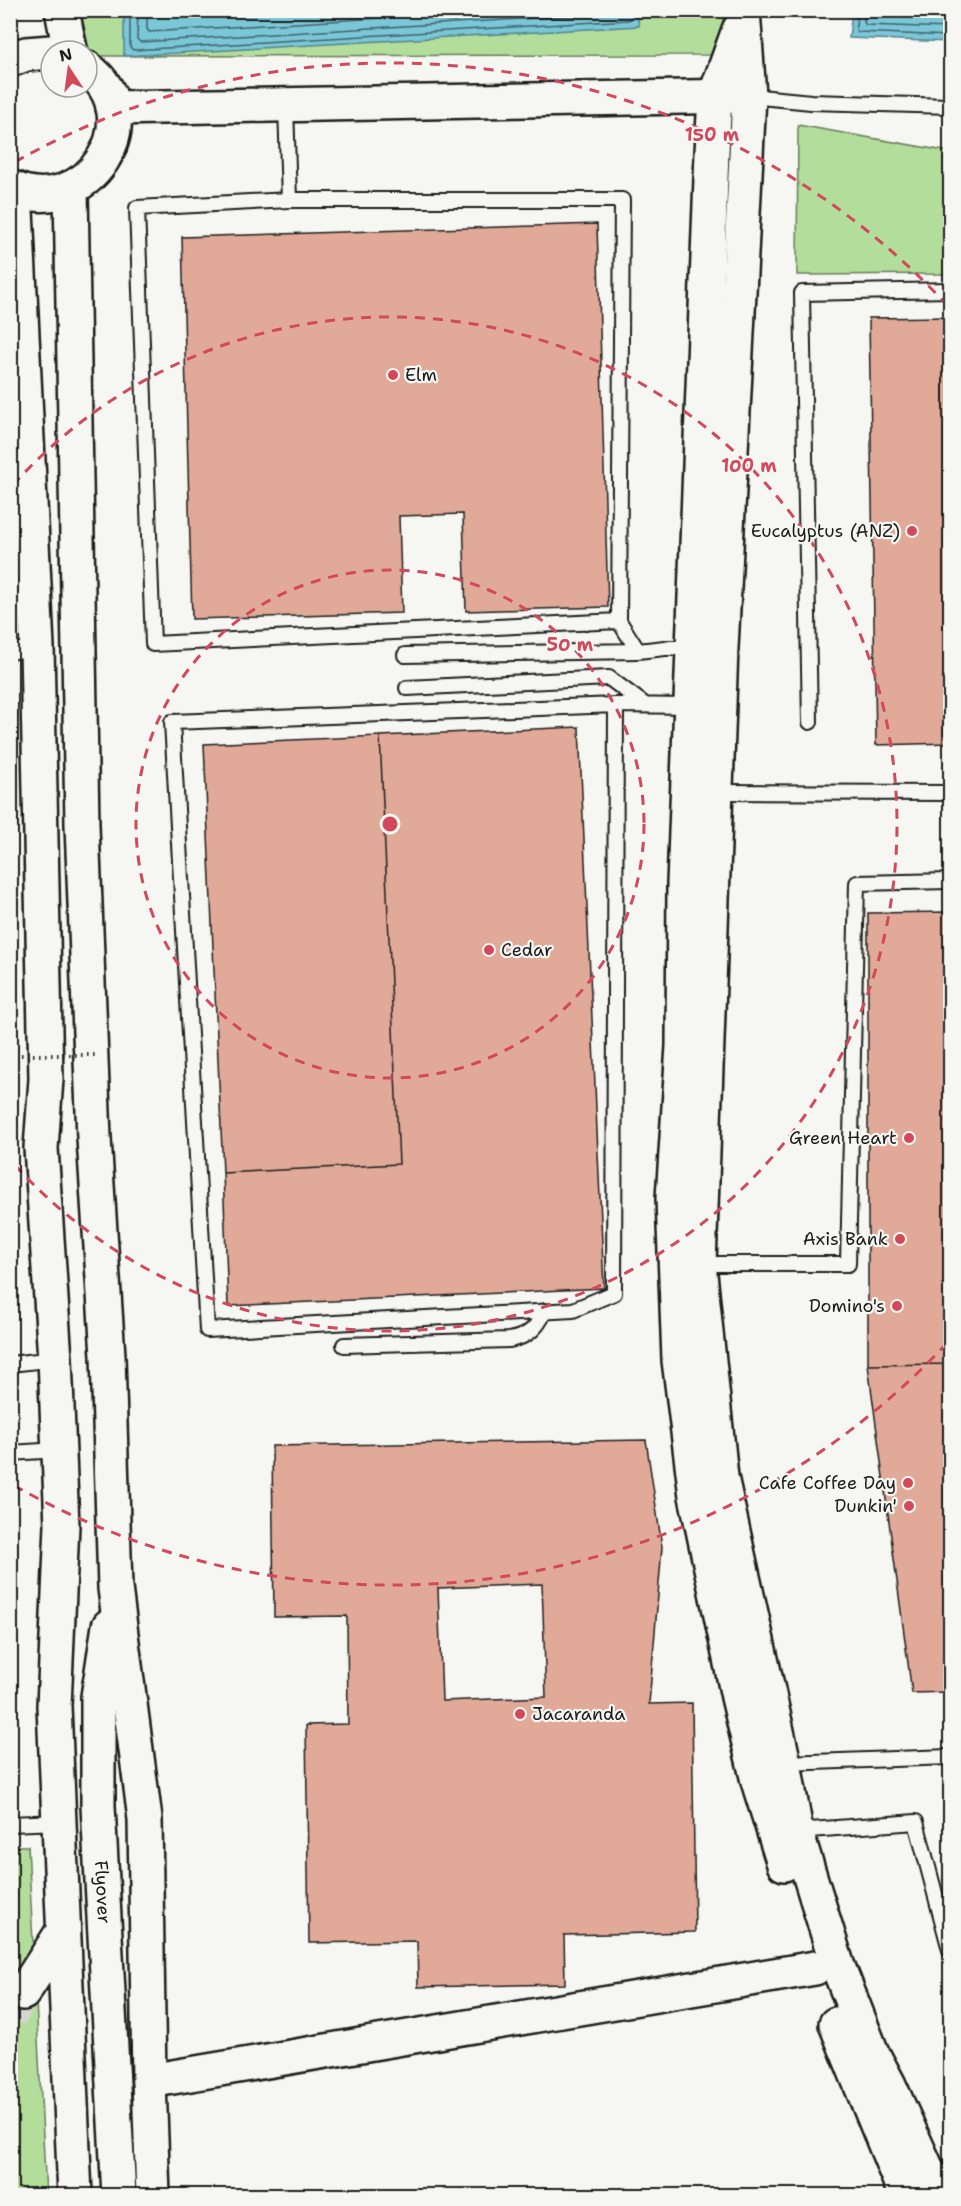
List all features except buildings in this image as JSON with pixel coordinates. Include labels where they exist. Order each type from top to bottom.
[{"type":"street","points":[[62,10],[68,39]]},
{"type":"street","points":[[743,15],[715,96],[689,706],[684,884],[683,1046],[672,1198],[687,1264],[721,1477],[784,1763],[785,1833],[815,1968],[906,2196]]},
{"type":"street","points":[[743,15],[749,96],[715,792],[687,1264],[679,1360],[696,1496],[738,1697],[759,1781],[785,1833],[872,2053],[889,2085],[939,2196]]},
{"type":"street","points":[[10,60],[26,54],[39,53]]},
{"type":"street","points":[[75,2196],[54,1706],[62,1526],[55,1359],[41,1148],[46,1079],[24,650],[26,514],[13,188],[22,192],[46,195],[71,190],[92,176],[106,156],[114,132],[113,108],[105,87],[99,81]]},
{"type":"street","points":[[113,108],[749,96]]},
{"type":"street","points":[[71,190],[82,825],[94,1138],[108,1356],[115,1588],[145,1819],[148,2080],[153,2196]]},
{"type":"street","name":"Flyover","points":[[115,1588],[98,1697],[98,1806],[119,2196]]},
{"type":"street","points":[[23,1993],[63,1931]]},
{"type":"street","points":[[148,2080],[815,1968]]},
{"type":"lane","points":[[749,96],[812,102],[951,106]]},
{"type":"lane","points":[[286,106],[289,200]]},
{"type":"lane","points":[[619,621],[153,644],[137,208],[289,200],[622,200],[619,621],[638,651]]},
{"type":"lane","points":[[810,722],[802,293],[951,290]]},
{"type":"lane","points":[[405,655],[692,648]]},
{"type":"lane","points":[[407,687],[609,678],[645,705]]},
{"type":"lane","points":[[616,705],[614,1293],[573,1310],[207,1330],[172,722],[616,705],[689,706]]},
{"type":"lane","points":[[715,792],[951,793]]},
{"type":"lane","points":[[687,1264],[848,1264],[857,883],[951,881]]},
{"type":"lane","points":[[344,1345],[509,1340],[529,1334],[539,1324],[545,1311]]},
{"type":"lane","points":[[10,1364],[55,1359]]},
{"type":"lane","points":[[10,1453],[59,1450]]},
{"type":"lane","points":[[784,1763],[951,1757]]},
{"type":"lane","points":[[10,1824],[58,1822]]},
{"type":"lane","points":[[785,1833],[916,1822],[951,1950]]},
{"type":"path","points":[[21,1055],[99,1055]]},
{"type":"green space","points":[[80,11],[723,11],[722,55],[99,56],[99,39],[87,39]]},
{"type":"green space","points":[[798,125],[950,152],[950,274],[797,275]]},
{"type":"green space","points":[[10,1846],[28,1846],[46,2195],[11,2195]]},
{"type":"water","points":[[637,10],[639,26],[124,56],[124,11]]},
{"type":"water","points":[[852,11],[950,11],[950,42],[849,38]]},
{"type":"tunnel","points":[[10,2017],[23,1993]]},
{"type":"place","name":"Elm","points":[[393,375]]},
{"type":"place","name":"Eucalyptus (ANZ)","points":[[912,531]]},
{"type":"place","name":"Cedar","points":[[489,950]]},
{"type":"place","name":"Green Heart","points":[[909,1138]]},
{"type":"place","name":"Axis Bank","points":[[900,1239]]},
{"type":"place","name":"Domino's","points":[[897,1306]]},
{"type":"place","name":"Cafe Coffee Day","points":[[908,1483]]},
{"type":"place","name":"Dunkin'","points":[[909,1506]]},
{"type":"place","name":"Jacaranda","points":[[520,1714]]}]
